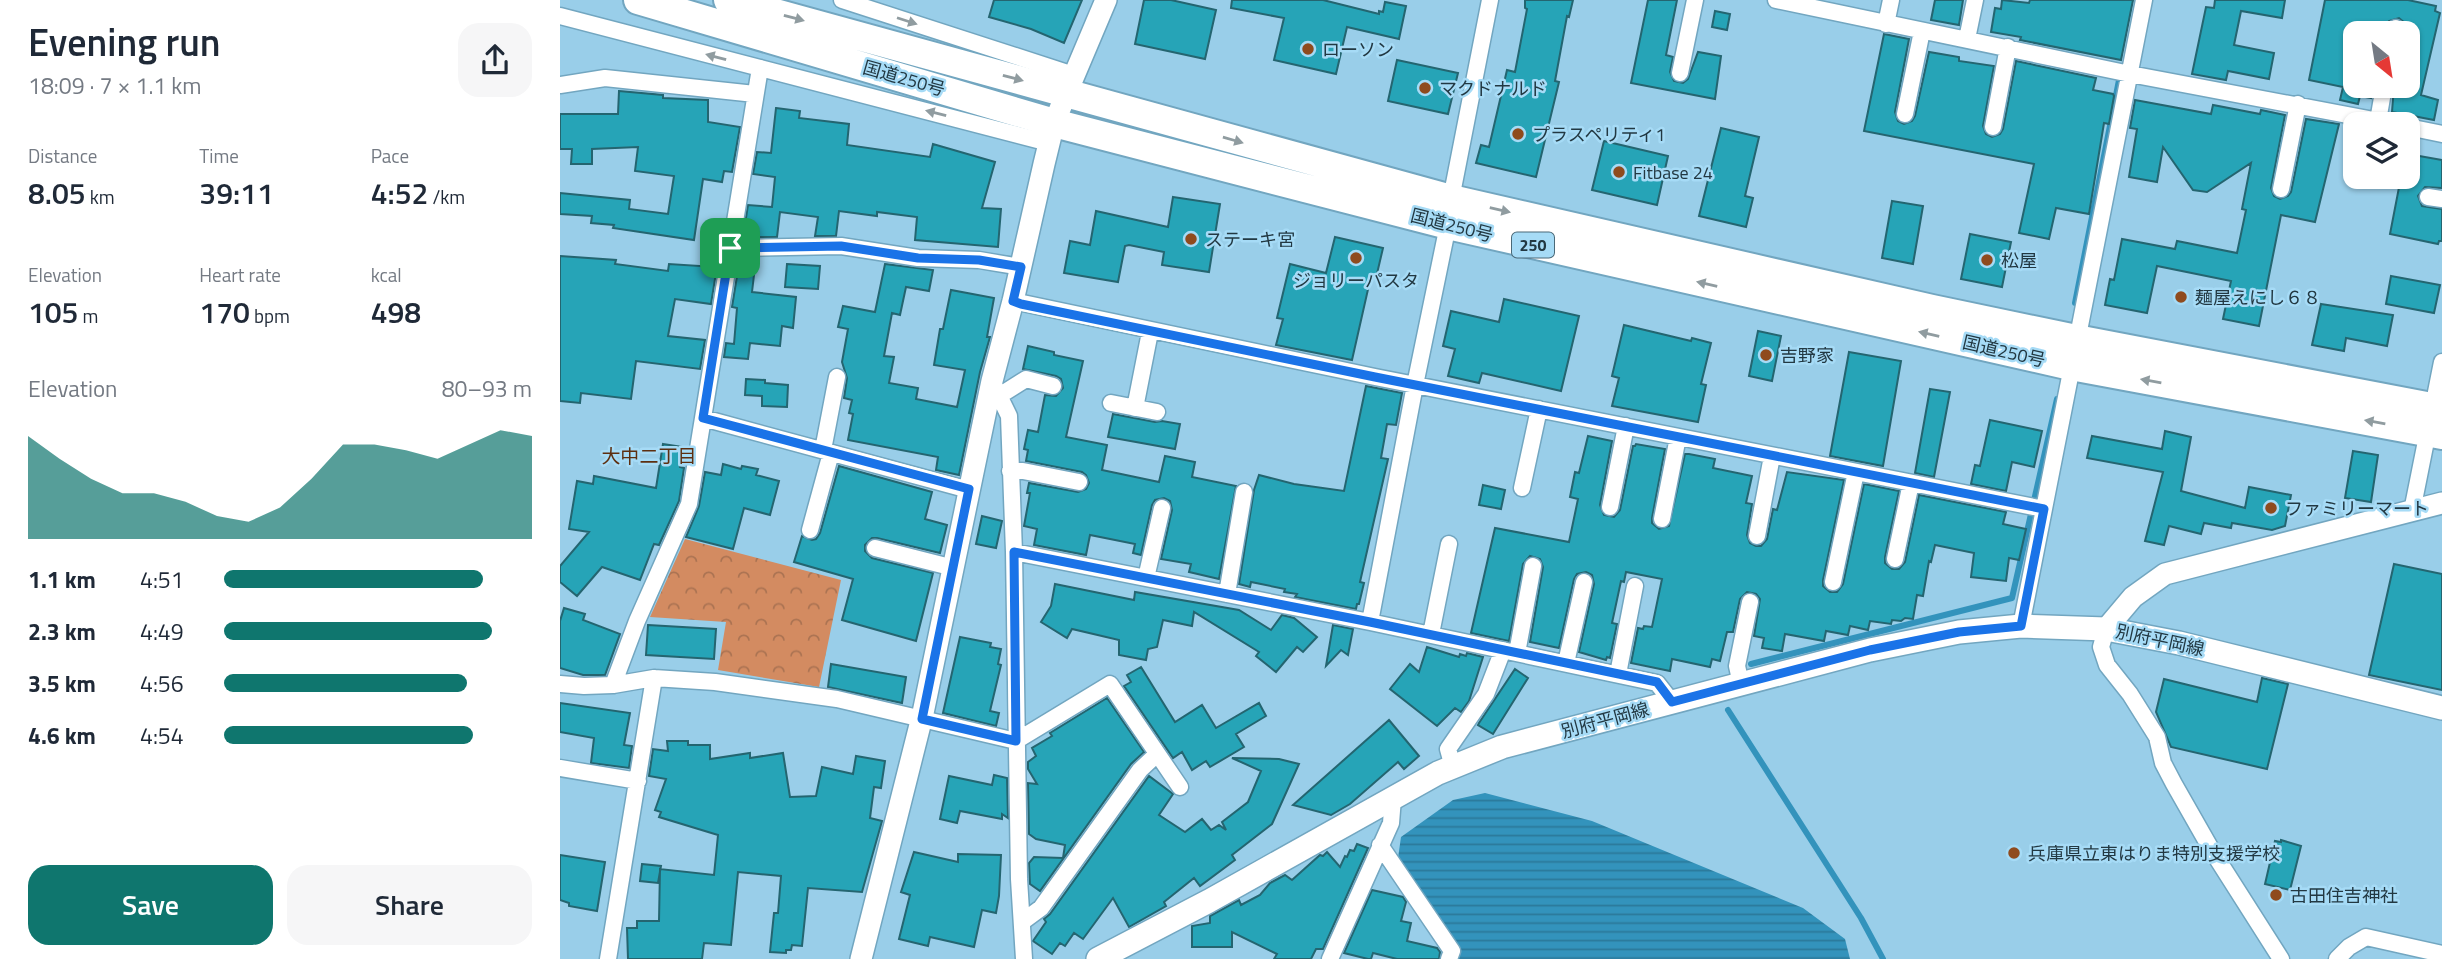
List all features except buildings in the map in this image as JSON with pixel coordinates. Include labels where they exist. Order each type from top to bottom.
[{"type":"highway","name":"国道250号","points":[[638,0],[1052,133],[1450,212],[2074,353],[2436,421]]},
{"type":"highway","name":"国道250号","points":[[728,0],[1070,84],[1450,212]]},
{"type":"main road","name":"別府平岡線","points":[[1098,959],[1453,767],[1502,747],[1870,650],[1959,632],[2021,626],[2106,629],[2179,643],[2442,708]]},
{"type":"street","points":[[861,959],[922,719],[969,489],[996,388],[1052,133],[1106,0]]},
{"type":"street","points":[[1370,622],[1490,0]]},
{"type":"street","points":[[1681,74],[1695,0]]},
{"type":"street","points":[[1776,0],[2130,74],[2343,114]]},
{"type":"street","points":[[1886,24],[1891,0]]},
{"type":"street","points":[[1967,39],[1975,0]]},
{"type":"street","points":[[2021,626],[2144,0]]},
{"type":"street","points":[[848,1],[1070,84]]},
{"type":"street","points":[[560,16],[760,68],[1052,133]]},
{"type":"street","points":[[1905,114],[1922,30]]},
{"type":"street","points":[[1993,127],[2008,47]]},
{"type":"street","points":[[612,685],[689,504],[760,68]]},
{"type":"street","points":[[560,85],[605,78],[755,94]]},
{"type":"street","points":[[2281,189],[2298,104]]},
{"type":"street","points":[[2420,129],[2442,134]]},
{"type":"street","points":[[730,248],[841,246],[918,258],[979,260],[1021,267]]},
{"type":"street","points":[[1013,301],[1150,332],[2044,509]]},
{"type":"street","points":[[1135,408],[1150,332]]},
{"type":"street","points":[[2412,511],[2436,421],[2442,362]]},
{"type":"street","points":[[810,530],[827,452],[836,377]]},
{"type":"street","points":[[996,388],[1026,379],[1053,386]]},
{"type":"street","points":[[996,388],[1009,416],[1024,959]]},
{"type":"street","points":[[1111,403],[1157,412]]},
{"type":"street","points":[[1522,488],[1539,409]]},
{"type":"street","points":[[703,418],[969,489]]},
{"type":"street","points":[[1610,507],[1626,426]]},
{"type":"street","points":[[1662,519],[1678,437]]},
{"type":"street","points":[[1757,536],[1772,456]]},
{"type":"street","points":[[1010,471],[1079,482]]},
{"type":"street","points":[[1833,582],[1856,472]]},
{"type":"street","points":[[1895,559],[1911,483]]},
{"type":"street","points":[[1227,594],[1244,492]]},
{"type":"street","points":[[2281,959],[2211,849],[2174,784],[2163,763],[2157,737],[2130,694],[2107,666],[2101,648],[2106,629],[2133,597],[2165,574],[2442,503]]},
{"type":"street","points":[[1146,578],[1162,508]]},
{"type":"street","points":[[1431,635],[1448,544]]},
{"type":"street","points":[[875,548],[954,568]]},
{"type":"street","points":[[1014,552],[1657,682],[1672,702]]},
{"type":"street","points":[[1453,767],[1448,749],[1486,694],[1510,651],[1533,566]]},
{"type":"street","points":[[1566,663],[1584,582]]},
{"type":"street","points":[[1618,674],[1635,586]]},
{"type":"street","points":[[1741,684],[1737,666],[1751,602]]},
{"type":"street","points":[[608,959],[654,678]]},
{"type":"street","points":[[560,684],[612,685],[654,678],[715,682],[824,697],[1016,741],[1110,684],[1180,788]]},
{"type":"street","points":[[1021,922],[1041,908],[1139,770],[1157,754]]},
{"type":"street","points":[[560,768],[638,782]]},
{"type":"street","points":[[1330,959],[1391,823],[1394,798]]},
{"type":"street","points":[[1380,845],[1452,951],[1450,959]]},
{"type":"street","points":[[2337,959],[2349,947],[2366,937],[2442,954]]},
{"type":"green space","points":[[685,539],[841,580],[819,687],[718,670],[726,622],[650,617]]},
{"type":"water","points":[[1485,793],[1592,821],[1803,908],[1845,939],[1850,959],[1457,959],[1460,949],[1398,858],[1401,837],[1453,800]]},
{"type":"waterway","points":[[2075,303],[2119,80]]},
{"type":"waterway","points":[[1751,664],[2012,598],[2057,399]]},
{"type":"waterway","points":[[1728,710],[1861,918],[1883,959]]},
{"type":"place","name":"ローソン","points":[[1308,49]]},
{"type":"place","name":"マクドナルド","points":[[1425,88]]},
{"type":"place","name":"プラスペリティ1","points":[[1518,134]]},
{"type":"place","name":"Fitbase 24","points":[[1619,172]]},
{"type":"place","name":"ステーキ宮","points":[[1191,239]]},
{"type":"place","name":"ジョリーパスタ","points":[[1356,258]]},
{"type":"place","name":"松屋","points":[[1987,260]]},
{"type":"place","name":"麺屋えにし６８","points":[[2181,297]]},
{"type":"place","name":"吉野家","points":[[1766,355]]},
{"type":"place","name":"ファミリーマート","points":[[2271,508]]},
{"type":"place","name":"兵庫県立東はりま特別支援学校","points":[[2014,853]]},
{"type":"place","name":"古田住吉神社","points":[[2276,895]]},
{"type":"district","name":"大中二丁目","points":[[649,455]]},
{"type":"route","points":[[841,246],[918,258],[979,260],[1021,267],[1013,301],[1021,304],[1150,332],[2044,509],[2021,626],[1959,632],[1870,650],[1672,702],[1657,682],[1014,552],[1016,741],[922,719],[969,489],[703,418],[730,248],[841,246]]}]
